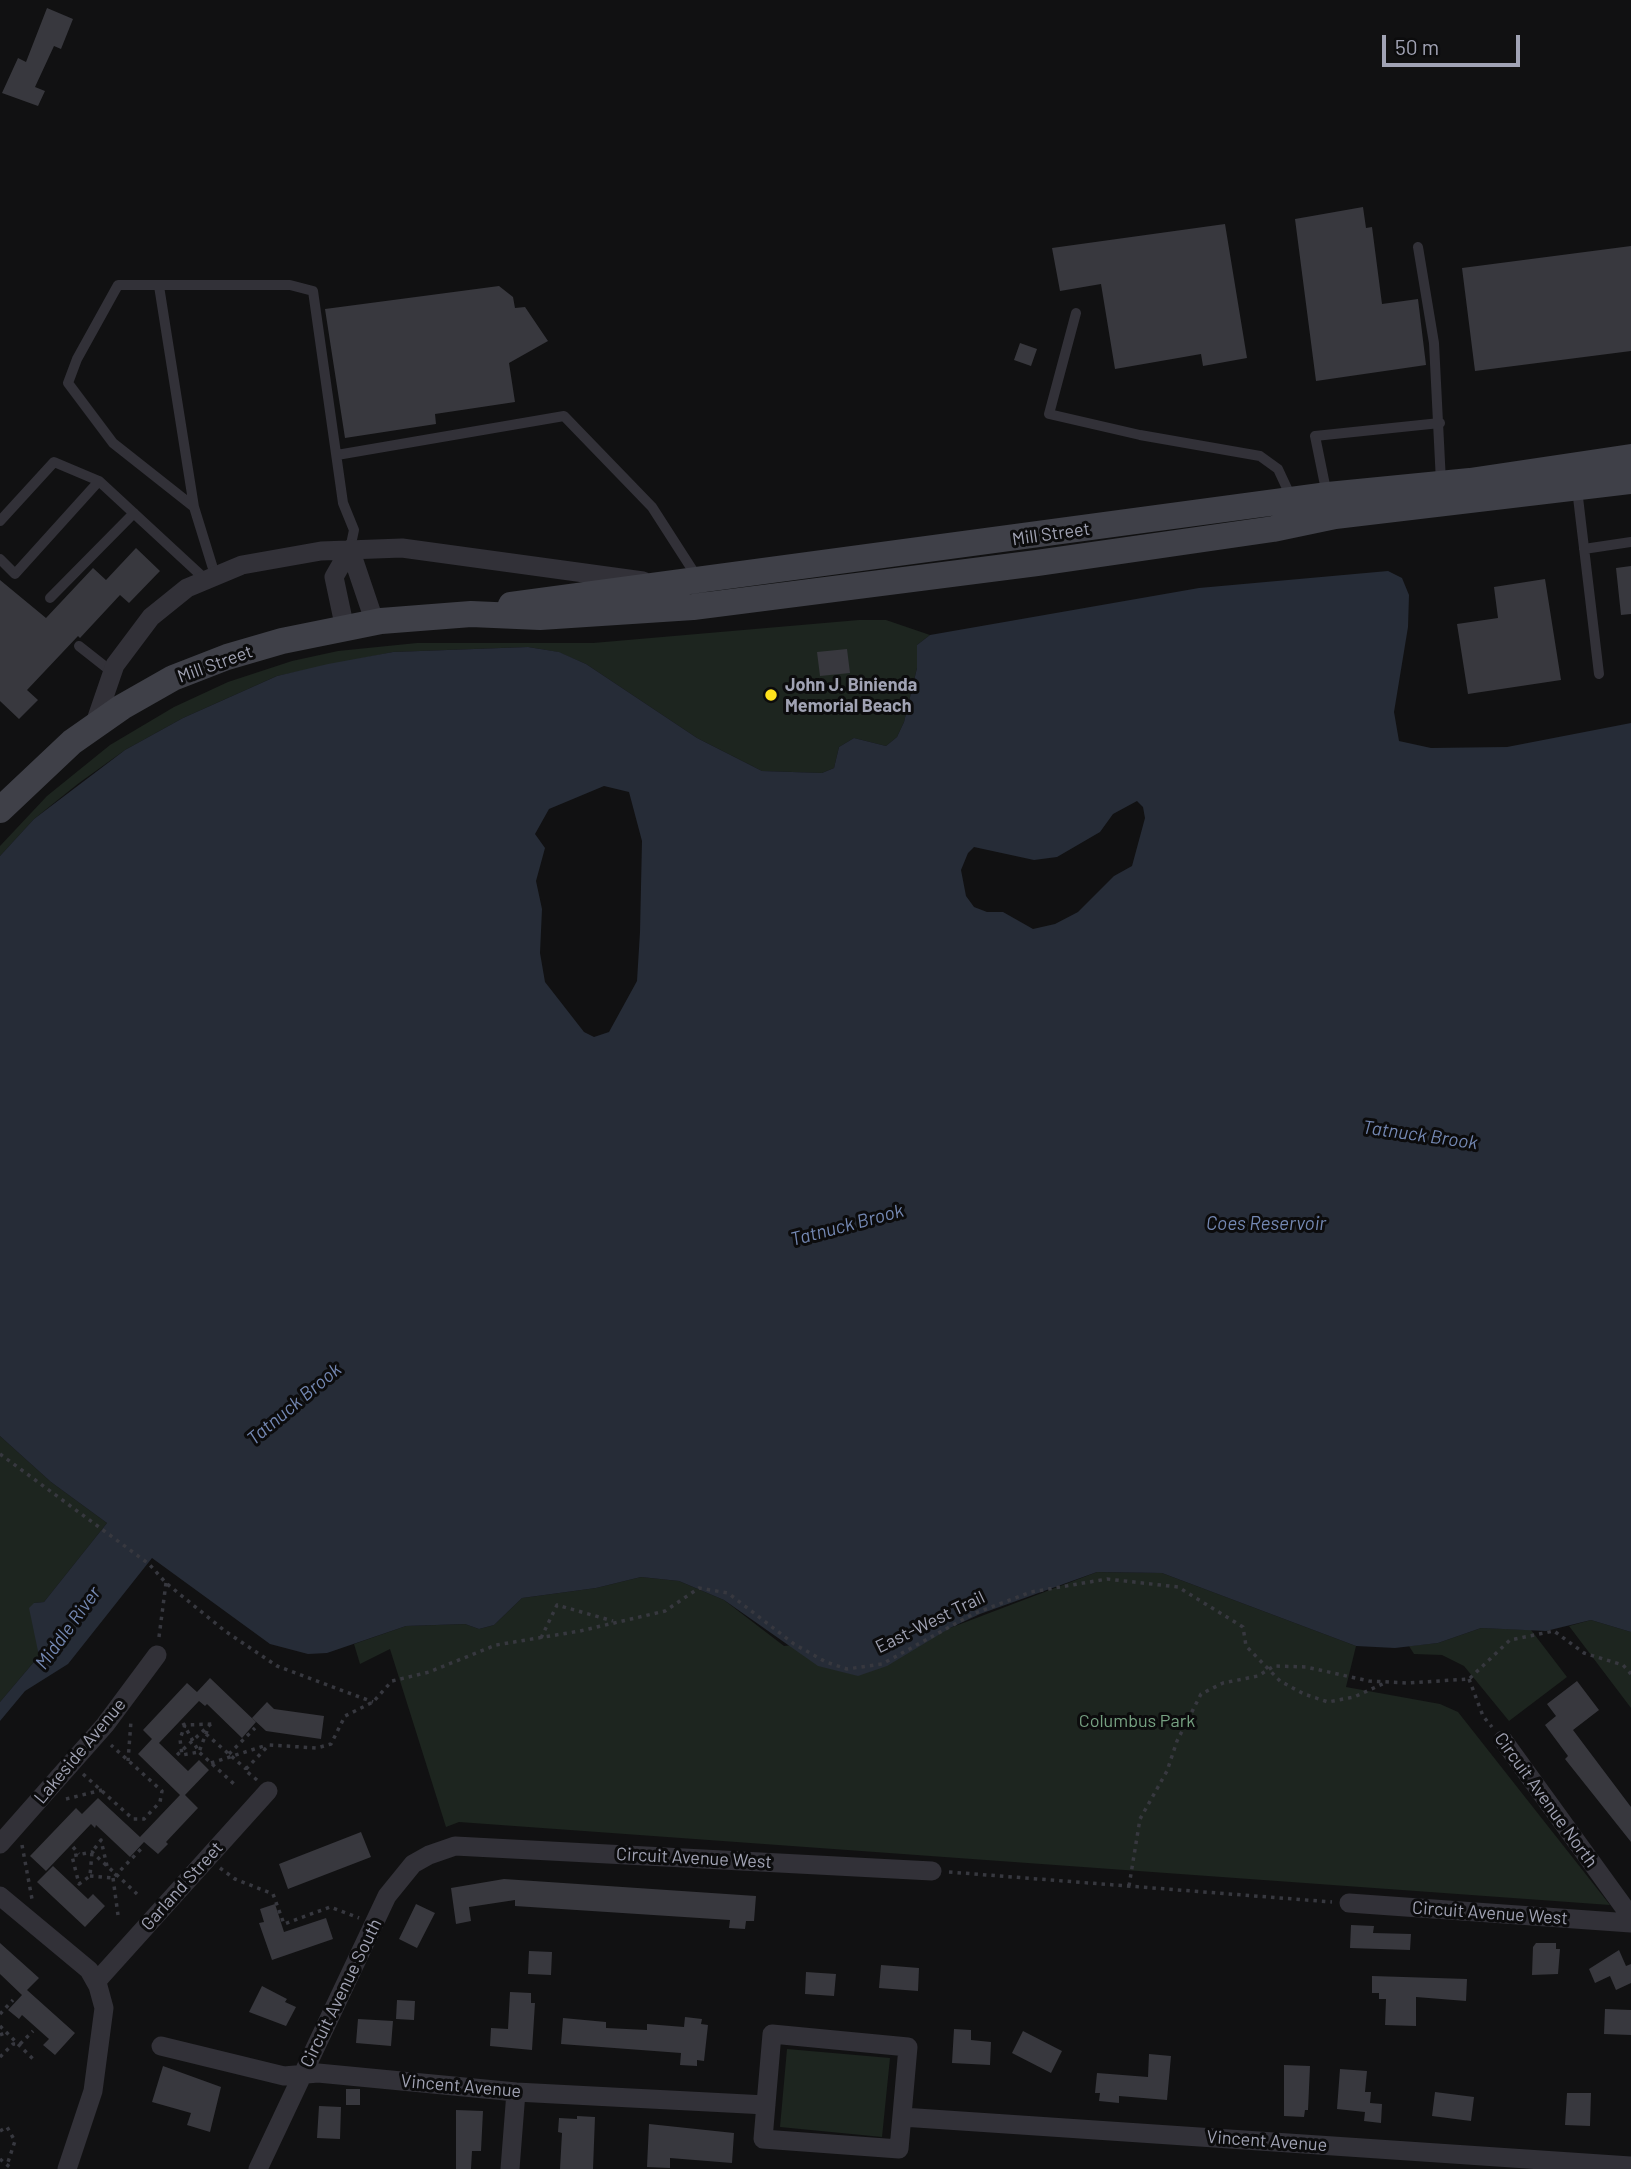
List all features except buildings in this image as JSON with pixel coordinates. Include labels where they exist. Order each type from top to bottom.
[{"type":"main road","name":"Mill Street","points":[[0,810],[27,781],[94,726],[173,678],[282,641],[376,622],[471,614],[540,617],[693,607],[1037,564],[1273,529],[1631,457]]},
{"type":"main road","name":"Mill Street","points":[[471,614],[531,600],[1441,482],[1466,492],[1576,488],[1631,481]]},
{"type":"street","points":[[350,549],[376,622]]},
{"type":"street","points":[[345,629],[334,577],[350,549]]},
{"type":"street","points":[[94,726],[112,672],[125,649],[151,617],[177,594],[242,565],[294,555],[350,549],[428,551],[669,584]]},
{"type":"street","name":"Lakeside Avenue","points":[[0,1844],[105,1725],[157,1655]]},
{"type":"street","name":"Circuit Avenue North","points":[[1503,1740],[1631,1917]]},
{"type":"street","name":"Garland Street","points":[[96,1982],[268,1791]]},
{"type":"street","name":"Circuit Avenue West","points":[[456,1846],[932,1871]]},
{"type":"street","name":"Circuit Avenue South","points":[[258,2169],[387,1896],[413,1864],[456,1846]]},
{"type":"street","points":[[0,1896],[89,1970],[96,1982],[104,2008],[93,2091],[67,2169]]},
{"type":"street","name":"Circuit Avenue West","points":[[1349,1903],[1631,1923]]},
{"type":"street","points":[[772,2034],[908,2046],[899,2149],[763,2139],[766,2105],[772,2034]]},
{"type":"street","name":"Vincent Avenue","points":[[160,2046],[284,2076],[318,2073],[516,2092],[766,2105]]},
{"type":"street","points":[[510,2169],[516,2092]]},
{"type":"street","name":"Vincent Avenue","points":[[902,2117],[1631,2166]]},
{"type":"lane","points":[[1418,247],[1434,343],[1441,482]]},
{"type":"lane","points":[[194,507],[113,443],[68,383],[77,359],[118,285],[290,285],[313,291],[343,503],[354,530],[350,549]]},
{"type":"lane","points":[[159,286],[194,507],[210,577]]},
{"type":"lane","points":[[1076,313],[1049,414],[1140,435],[1259,456],[1278,469],[1293,501]]},
{"type":"lane","points":[[337,455],[564,416],[652,507],[699,580]]},
{"type":"lane","points":[[1328,495],[1315,436],[1440,423]]},
{"type":"lane","points":[[0,521],[54,462],[99,481],[210,577]]},
{"type":"lane","points":[[0,559],[15,575],[99,481]]},
{"type":"lane","points":[[1576,488],[1599,674]]},
{"type":"lane","points":[[50,598],[134,513]]},
{"type":"lane","points":[[1584,549],[1631,542]]},
{"type":"lane","points":[[79,646],[112,672]]},
{"type":"path","points":[[0,1454],[149,1564],[166,1583],[225,1631],[277,1666],[373,1702]]},
{"type":"path","name":"East-West Trail","points":[[269,1745],[317,1748],[331,1744],[345,1716],[373,1702],[392,1681],[429,1672],[496,1645],[665,1611],[699,1588],[727,1593],[794,1644],[826,1662],[847,1669],[882,1664],[972,1614],[1031,1592],[1107,1578],[1178,1587],[1243,1627],[1246,1646],[1268,1670],[1304,1695],[1328,1702],[1354,1697],[1387,1682]]},
{"type":"path","points":[[157,1655],[166,1583]]},
{"type":"path","points":[[541,1638],[557,1605],[615,1621]]},
{"type":"path","points":[[1129,1886],[1140,1819],[1167,1771],[1177,1741],[1201,1694],[1274,1666],[1306,1667],[1387,1682],[1469,1679],[1510,1640],[1554,1631],[1584,1653],[1623,1665],[1631,1674]]},
{"type":"path","name":"Circuit Avenue North","points":[[1469,1679],[1483,1716],[1503,1740]]},
{"type":"path","points":[[128,1761],[131,1719]]},
{"type":"path","points":[[177,1755],[213,1723],[184,1724]]},
{"type":"path","points":[[184,1724],[199,1752],[234,1784]]},
{"type":"path","points":[[184,1724],[180,1739],[181,1755],[199,1752]]},
{"type":"path","points":[[230,1755],[255,1728]]},
{"type":"path","points":[[199,1752],[205,1732]]},
{"type":"path","points":[[205,1732],[268,1791]]},
{"type":"path","points":[[83,1773],[133,1819],[144,1819],[160,1802],[162,1791],[109,1744]]},
{"type":"path","points":[[211,1763],[269,1745]]},
{"type":"path","points":[[246,1769],[269,1745]]},
{"type":"path","points":[[60,1800],[102,1790]]},
{"type":"path","points":[[90,1876],[92,1852],[102,1840],[107,1866]]},
{"type":"path","points":[[21,1843],[32,1903]]},
{"type":"path","points":[[73,1847],[79,1854]]},
{"type":"path","points":[[92,1852],[72,1856],[79,1884],[90,1876],[115,1876],[141,1849]]},
{"type":"path","points":[[92,1852],[137,1894]]},
{"type":"path","points":[[206,1860],[235,1879],[273,1894],[285,1924],[330,1907],[374,1924]]},
{"type":"path","points":[[932,1871],[1349,1903]]},
{"type":"path","points":[[115,1876],[118,1915]]},
{"type":"path","points":[[0,2014],[13,2000]]},
{"type":"path","points":[[0,2026],[34,2060]]},
{"type":"path","points":[[20,2044],[33,2031]]},
{"type":"path","points":[[0,2035],[7,2032]]},
{"type":"path","points":[[0,2057],[13,2043],[20,2044]]},
{"type":"path","points":[[0,2131],[7,2127],[15,2141],[0,2167]]},
{"type":"path","points":[[4,2162],[12,2169]]},
{"type":"green space","name":"John J. Binienda Memorial Beach","points":[[859,620],[886,620],[930,635],[917,645],[917,668],[904,722],[897,737],[886,746],[854,738],[839,747],[834,768],[822,773],[762,771],[697,738],[586,664],[558,652],[528,647],[393,652],[277,676],[183,718],[125,750],[79,783],[34,819],[0,856],[0,846],[47,796],[110,745],[174,707],[228,682],[292,661],[338,651],[417,643],[593,643]]},
{"type":"green space","points":[[0,1436],[51,1482],[107,1523],[44,1602],[34,1603],[39,1656],[0,1702]]},
{"type":"green space","name":"Columbus Park","points":[[1097,1572],[1162,1573],[1356,1646],[1346,1687],[1440,1704],[1458,1712],[1610,1905],[459,1822],[446,1827],[390,1649],[360,1664],[354,1644],[406,1626],[465,1624],[479,1629],[494,1625],[522,1598],[596,1588],[641,1577],[679,1581],[724,1600],[784,1646],[950,1628]]},
{"type":"green space","points":[[1591,1620],[1631,1632],[1631,1708],[1569,1626]]},
{"type":"green space","points":[[1481,1628],[1531,1630],[1567,1677],[1509,1721],[1464,1666],[1442,1655],[1414,1654],[1409,1646],[1438,1643]]},
{"type":"green space","points":[[787,2049],[890,2058],[882,2137],[780,2127]]},
{"type":"water","name":"Coes Reservoir","points":[[1388,571],[1402,578],[1409,595],[1408,627],[1394,712],[1399,741],[1431,748],[1507,747],[1631,723],[1631,1632],[1591,1620],[1546,1631],[1481,1628],[1438,1643],[1395,1648],[1356,1646],[1162,1573],[1097,1572],[980,1614],[950,1628],[887,1666],[858,1676],[818,1666],[724,1600],[679,1581],[641,1577],[596,1588],[522,1598],[494,1625],[479,1629],[465,1624],[406,1626],[327,1653],[308,1654],[270,1644],[152,1558],[68,1664],[25,1691],[0,1721],[0,1702],[39,1656],[29,1608],[34,1603],[44,1602],[107,1523],[51,1482],[0,1436],[0,856],[34,819],[125,750],[183,718],[277,676],[393,652],[528,647],[559,652],[586,664],[697,738],[762,771],[822,773],[834,768],[839,747],[854,738],[886,746],[897,737],[904,722],[917,668],[917,645],[930,635],[1199,588]],"holes":[[[604,786],[629,792],[642,841],[640,932],[637,981],[609,1032],[594,1037],[584,1032],[545,982],[540,953],[542,909],[536,881],[545,848],[535,834],[549,809]],[[1137,801],[1143,807],[1145,818],[1132,866],[1114,876],[1078,912],[1055,924],[1033,929],[1003,912],[987,912],[974,907],[966,896],[961,870],[968,853],[974,847],[1034,860],[1057,857],[1100,832],[1113,814]]]},
{"type":"place","name":"John J. Binienda Memorial Beach","points":[[771,695]]},
{"type":"water label","name":"Tatnuck Brook","points":[[1420,1135]]},
{"type":"water label","name":"Tatnuck Brook","points":[[847,1225]]},
{"type":"water label","name":"Tatnuck Brook","points":[[294,1404]]},
{"type":"water label","name":"Middle River","points":[[68,1628]]}]
